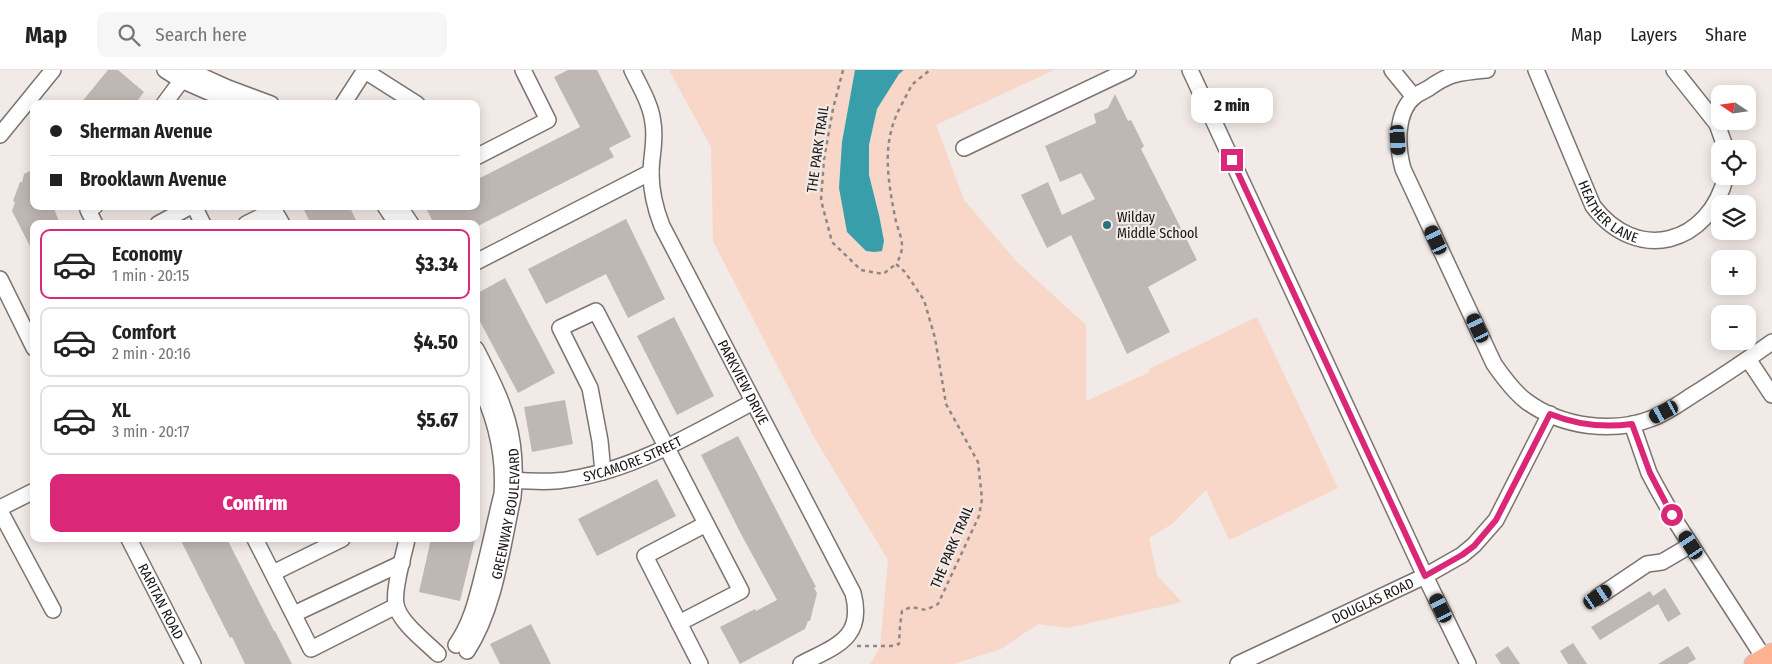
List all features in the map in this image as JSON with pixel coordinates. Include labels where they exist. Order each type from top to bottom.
[{"type":"street","points":[[0,135],[53,70]]},
{"type":"street","points":[[165,70],[187,73],[260,100]]},
{"type":"street","points":[[346,100],[365,70],[412,100]]},
{"type":"street","points":[[480,155],[548,120],[523,70]]},
{"type":"street","name":"PARKVIEW DRIVE","points":[[632,70],[650,108],[654,125],[651,172],[652,199],[662,226],[853,593],[857,607],[854,624],[848,637],[838,645],[801,664]]},
{"type":"street","points":[[964,148],[1128,70]]},
{"type":"street","points":[[1190,70],[1425,576],[1468,664]]},
{"type":"street","points":[[1392,70],[1414,96]]},
{"type":"street","points":[[1487,70],[1454,75],[1440,80],[1414,96],[1400,124],[1398,140],[1399,155],[1403,169],[1494,364],[1507,382],[1527,401],[1550,414],[1567,421],[1589,426],[1614,427],[1653,418],[1675,407],[1772,342]]},
{"type":"street","name":"HEATHER LANE","points":[[1536,70],[1593,206],[1602,218],[1620,231],[1640,238],[1663,240],[1677,236],[1690,230],[1704,219],[1714,206],[1724,185]]},
{"type":"street","points":[[1674,70],[1717,124],[1723,140]]},
{"type":"street","points":[[167,100],[187,73]]},
{"type":"street","points":[[187,73],[230,100]]},
{"type":"street","points":[[480,260],[651,172]]},
{"type":"street","points":[[166,220],[184,210]]},
{"type":"street","points":[[254,220],[274,210]]},
{"type":"street","points":[[0,279],[30,340]]},
{"type":"street","points":[[602,472],[600,442],[590,388],[560,328],[596,311],[740,591],[679,623]]},
{"type":"street","name":"GREENWAY BOULEVARD","points":[[480,357],[508,417],[513,439],[509,480]]},
{"type":"street","points":[[1748,359],[1772,395]]},
{"type":"street","name":"GREENWAY BOULEVARD","points":[[464,653],[484,619],[513,497],[494,418],[480,387]]},
{"type":"street","name":"SYCAMORE STREET","points":[[509,480],[569,480],[602,472],[633,462],[754,402]]},
{"type":"street","name":"DOUGLAS ROAD","points":[[1238,664],[1425,576],[1474,546],[1496,520],[1550,414]]},
{"type":"street","points":[[1632,424],[1653,480],[1691,545],[1763,658]]},
{"type":"street","points":[[30,493],[0,509],[52,610]]},
{"type":"street","points":[[700,664],[645,556],[706,524]]},
{"type":"street","name":"RARITAN ROAD","points":[[131,542],[193,664]]},
{"type":"street","points":[[257,542],[311,649],[396,606]]},
{"type":"street","points":[[273,573],[336,542]]},
{"type":"street","points":[[407,542],[395,595],[396,606],[408,626],[438,659],[446,646],[464,653]]},
{"type":"street","points":[[1598,597],[1647,564],[1662,562],[1691,545]]},
{"type":"street","points":[[294,614],[402,563]]},
{"type":"path","name":"THE PARK TRAIL","points":[[838,645],[890,646],[899,644],[902,611],[911,607],[926,610],[938,604],[979,516],[982,499],[978,462],[946,404],[935,338],[924,300],[896,264],[883,274],[861,270],[832,242],[821,200],[824,159],[833,109],[843,70]]},
{"type":"path","points":[[896,264],[901,256],[903,241],[896,220],[889,184],[887,147],[894,117],[912,86],[930,70]]},
{"type":"shaded area","points":[[669,70],[855,70],[842,142],[879,215],[869,175],[869,145],[877,109],[899,74],[904,70],[1054,70],[936,125],[964,200],[1017,262],[1086,325],[1086,401],[1150,372],[1149,369],[1257,317],[1338,488],[1229,540],[1206,490],[1172,524],[1149,538],[1157,575],[1182,602],[1068,628],[1038,624],[1001,649],[954,664],[870,664],[880,647],[888,560],[814,437],[713,241],[711,147]]},
{"type":"water","points":[[855,70],[904,70],[899,74],[877,109],[869,145],[869,175],[884,241],[882,251],[866,251],[847,232],[839,188],[842,142]]},
{"type":"building","points":[[108,70],[118,70],[144,92],[138,100],[83,100]]},
{"type":"building","points":[[568,70],[597,70],[631,137],[609,148],[614,157],[480,225],[480,220],[432,220],[427,210],[480,210],[480,178],[580,127],[554,77]]},
{"type":"building","name":"Wilday Middle School","points":[[1115,94],[1128,121],[1131,120],[1144,146],[1141,149],[1197,260],[1148,287],[1170,332],[1127,354],[1071,235],[1047,248],[1021,195],[1048,182],[1062,215],[1095,199],[1081,173],[1060,182],[1045,146],[1096,123],[1094,114],[1108,108]]},
{"type":"building","points":[[30,171],[30,210],[55,210],[58,220],[30,220],[30,246],[12,211],[15,202],[13,201],[24,174]]},
{"type":"building","points":[[304,210],[351,210],[356,220],[309,220]]},
{"type":"building","points":[[626,219],[665,299],[628,318],[606,274],[546,304],[528,269]]},
{"type":"building","points":[[505,278],[555,373],[518,393],[480,322],[480,292]]},
{"type":"building","points":[[674,317],[714,396],[677,415],[637,336]]},
{"type":"building","points":[[565,400],[573,444],[532,452],[524,407]]},
{"type":"building","points":[[738,436],[816,587],[814,588],[817,593],[810,621],[808,621],[805,629],[740,664],[720,627],[777,600],[701,455]]},
{"type":"building","points":[[657,479],[676,516],[597,556],[578,519]]},
{"type":"building","points":[[182,542],[229,542],[292,664],[245,664],[232,637],[230,638]]},
{"type":"building","points":[[430,542],[474,542],[460,601],[419,592]]},
{"type":"building","points":[[1665,588],[1681,614],[1668,622],[1658,604],[1600,640],[1591,627],[1650,591],[1653,596]]},
{"type":"building","points":[[531,624],[551,664],[500,664],[490,644]]},
{"type":"building","points":[[1573,643],[1587,664],[1568,664],[1560,651]]},
{"type":"building","points":[[1508,646],[1520,664],[1501,664],[1495,655]]},
{"type":"building","points":[[1688,646],[1696,659],[1687,664],[1658,664]]},
{"type":"place","name":"Wilday Middle School","points":[[1107,225]]},
{"type":"route","points":[[1232,160],[1425,576],[1451,562],[1474,546],[1496,520],[1550,414],[1567,421],[1589,426],[1614,427],[1632,424],[1650,473],[1672,515]]}]
